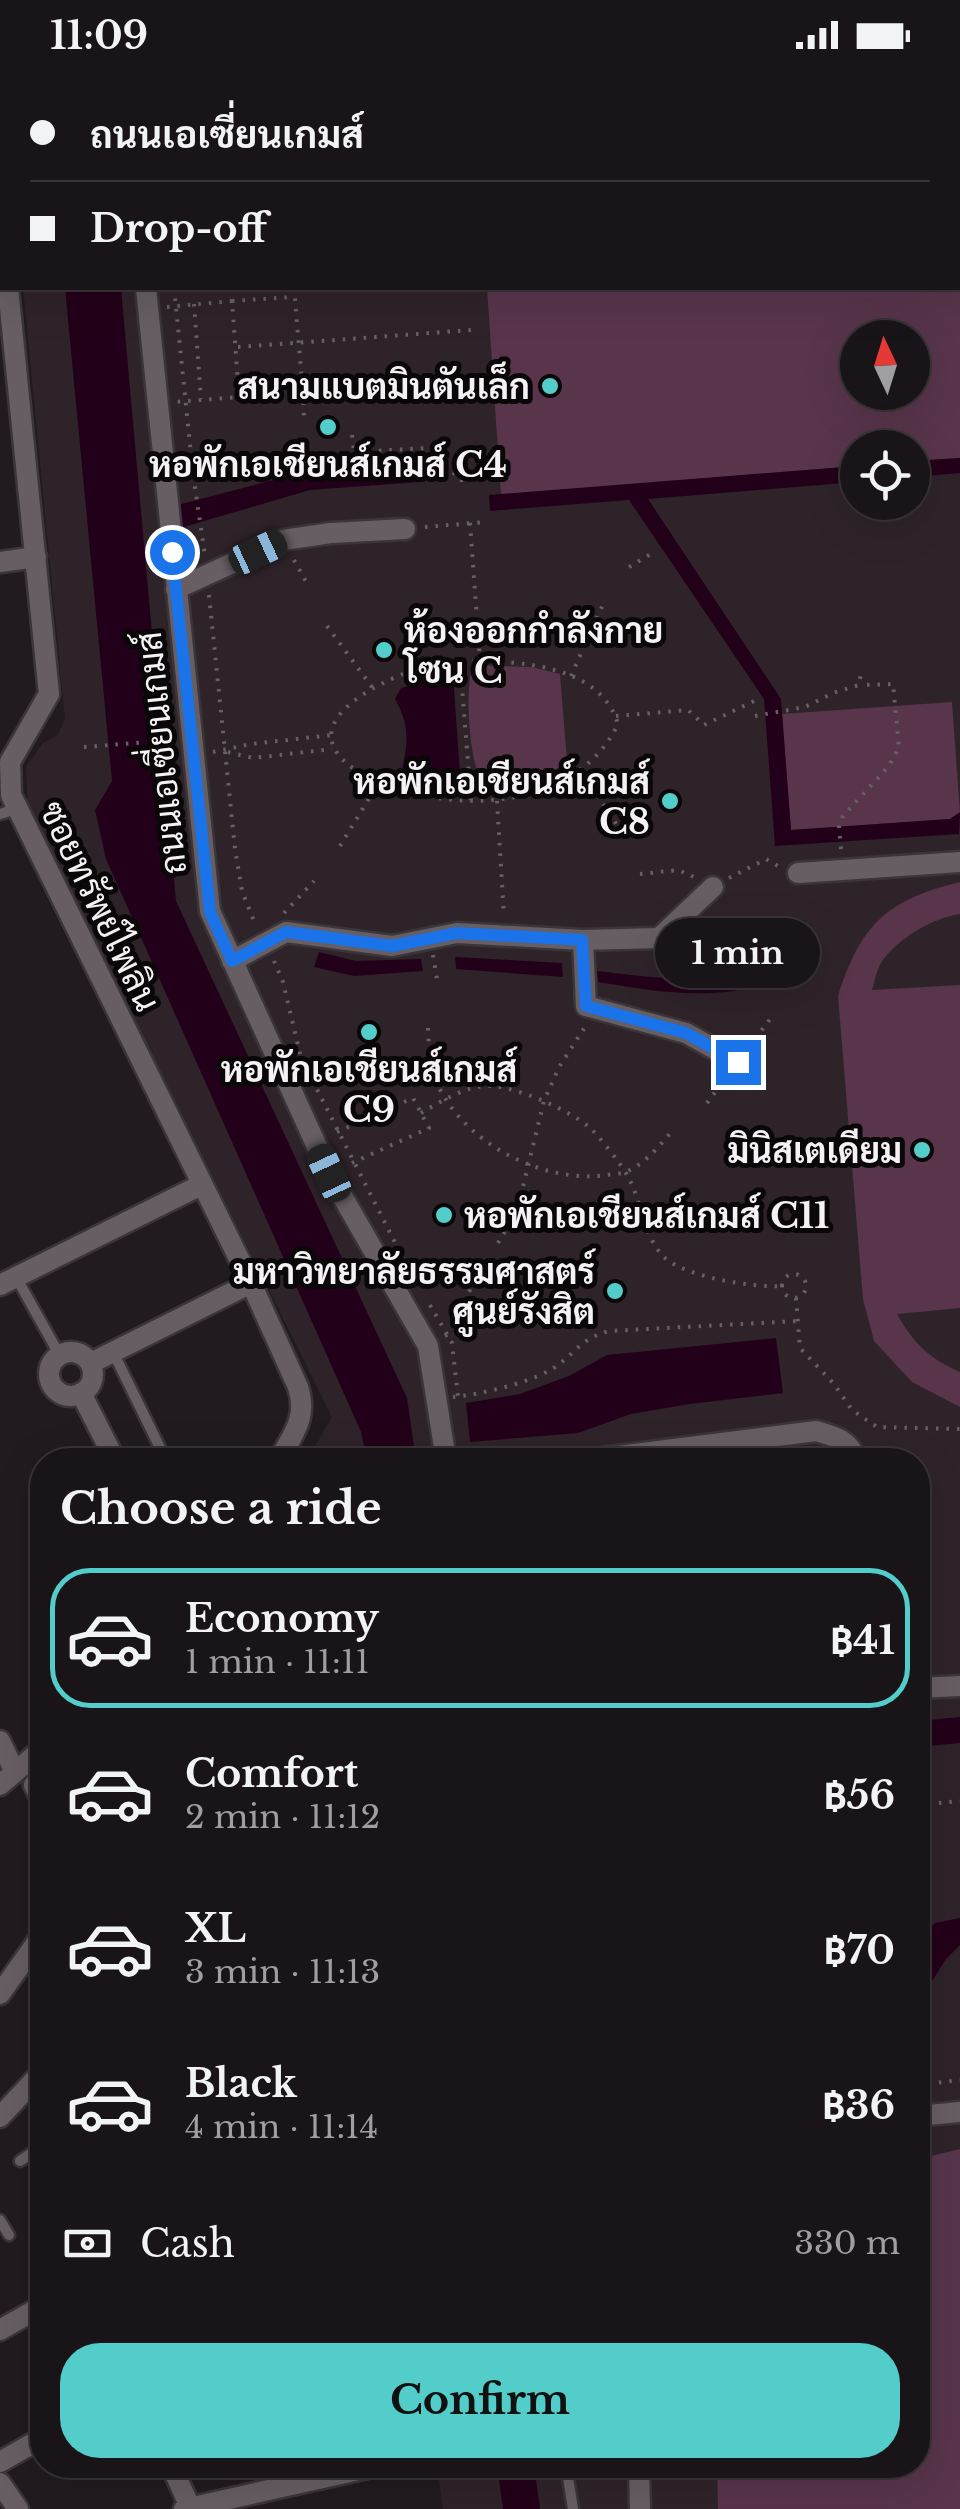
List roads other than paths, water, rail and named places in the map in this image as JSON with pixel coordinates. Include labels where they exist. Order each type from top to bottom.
[{"type":"street","name":"ซอยทรัพย์ไพลิน","points":[[8,290],[49,694],[10,762],[8,812],[251,1284],[304,1404],[300,1422],[286,1448]]},
{"type":"street","name":"ถนนเอเซี่ยนเกมส์","points":[[147,298],[210,912],[329,1173],[428,1346],[448,1398],[446,1448]]},
{"type":"street","points":[[176,589],[283,540],[405,529]]},
{"type":"street","points":[[0,562],[36,557]]},
{"type":"street","points":[[798,873],[960,862]]},
{"type":"street","points":[[232,961],[286,932],[392,946],[457,933],[582,940],[659,938],[714,886]]},
{"type":"street","points":[[582,940],[586,1006],[686,1033],[738,1062]]},
{"type":"street","points":[[8,1281],[201,1185]]},
{"type":"street","points":[[91,1363],[251,1284]]},
{"type":"street","points":[[77,1352],[91,1363],[92,1380],[82,1394],[66,1396],[52,1387],[48,1369],[59,1354],[77,1352]]},
{"type":"street","points":[[82,1394],[108,1448]]},
{"type":"street","points":[[682,1448],[816,1431],[836,1436],[850,1448]]},
{"type":"street","points":[[930,1687],[960,1686]]},
{"type":"street","points":[[0,1741],[7,1778],[30,1759]]},
{"type":"street","points":[[2,1983],[30,1950]]},
{"type":"street","points":[[0,2117],[30,2086]]},
{"type":"street","points":[[930,2115],[960,2112]]},
{"type":"street","points":[[0,2330],[30,2313]]},
{"type":"street","points":[[0,2462],[30,2445]]},
{"type":"street","points":[[176,2478],[187,2508],[322,2478]]},
{"type":"street","points":[[639,2478],[640,2509]]},
{"type":"street","points":[[0,2483],[18,2509]]},
{"type":"lane","points":[[8,1281],[59,1354]]},
{"type":"lane","points":[[114,1354],[160,1448]]},
{"type":"lane","points":[[20,2161],[30,2154]]},
{"type":"lane","points":[[0,2220],[9,2235]]},
{"type":"lane","points":[[568,2478],[572,2509]]},
{"type":"place","name":"สนามแบตมินตันเล็ก","points":[[550,386]]},
{"type":"place","name":"หอพักเอเชียนส์เกมส์ C4","points":[[328,427]]},
{"type":"place","name":"ห้องออกกำลังกาย โซน C","points":[[384,650]]},
{"type":"place","name":"หอพักเอเชียนส์เกมส์ C8","points":[[670,801]]},
{"type":"place","name":"หอพักเอเชียนส์เกมส์ C9","points":[[369,1032]]},
{"type":"place","name":"มินิสเตเดียม","points":[[922,1150]]},
{"type":"place","name":"หอพักเอเชียนส์เกมส์ C11","points":[[444,1215]]},
{"type":"place","name":"มหาวิทยาลัยธรรมศาสตร์ ศูนย์รังสิต","points":[[615,1291]]}]
